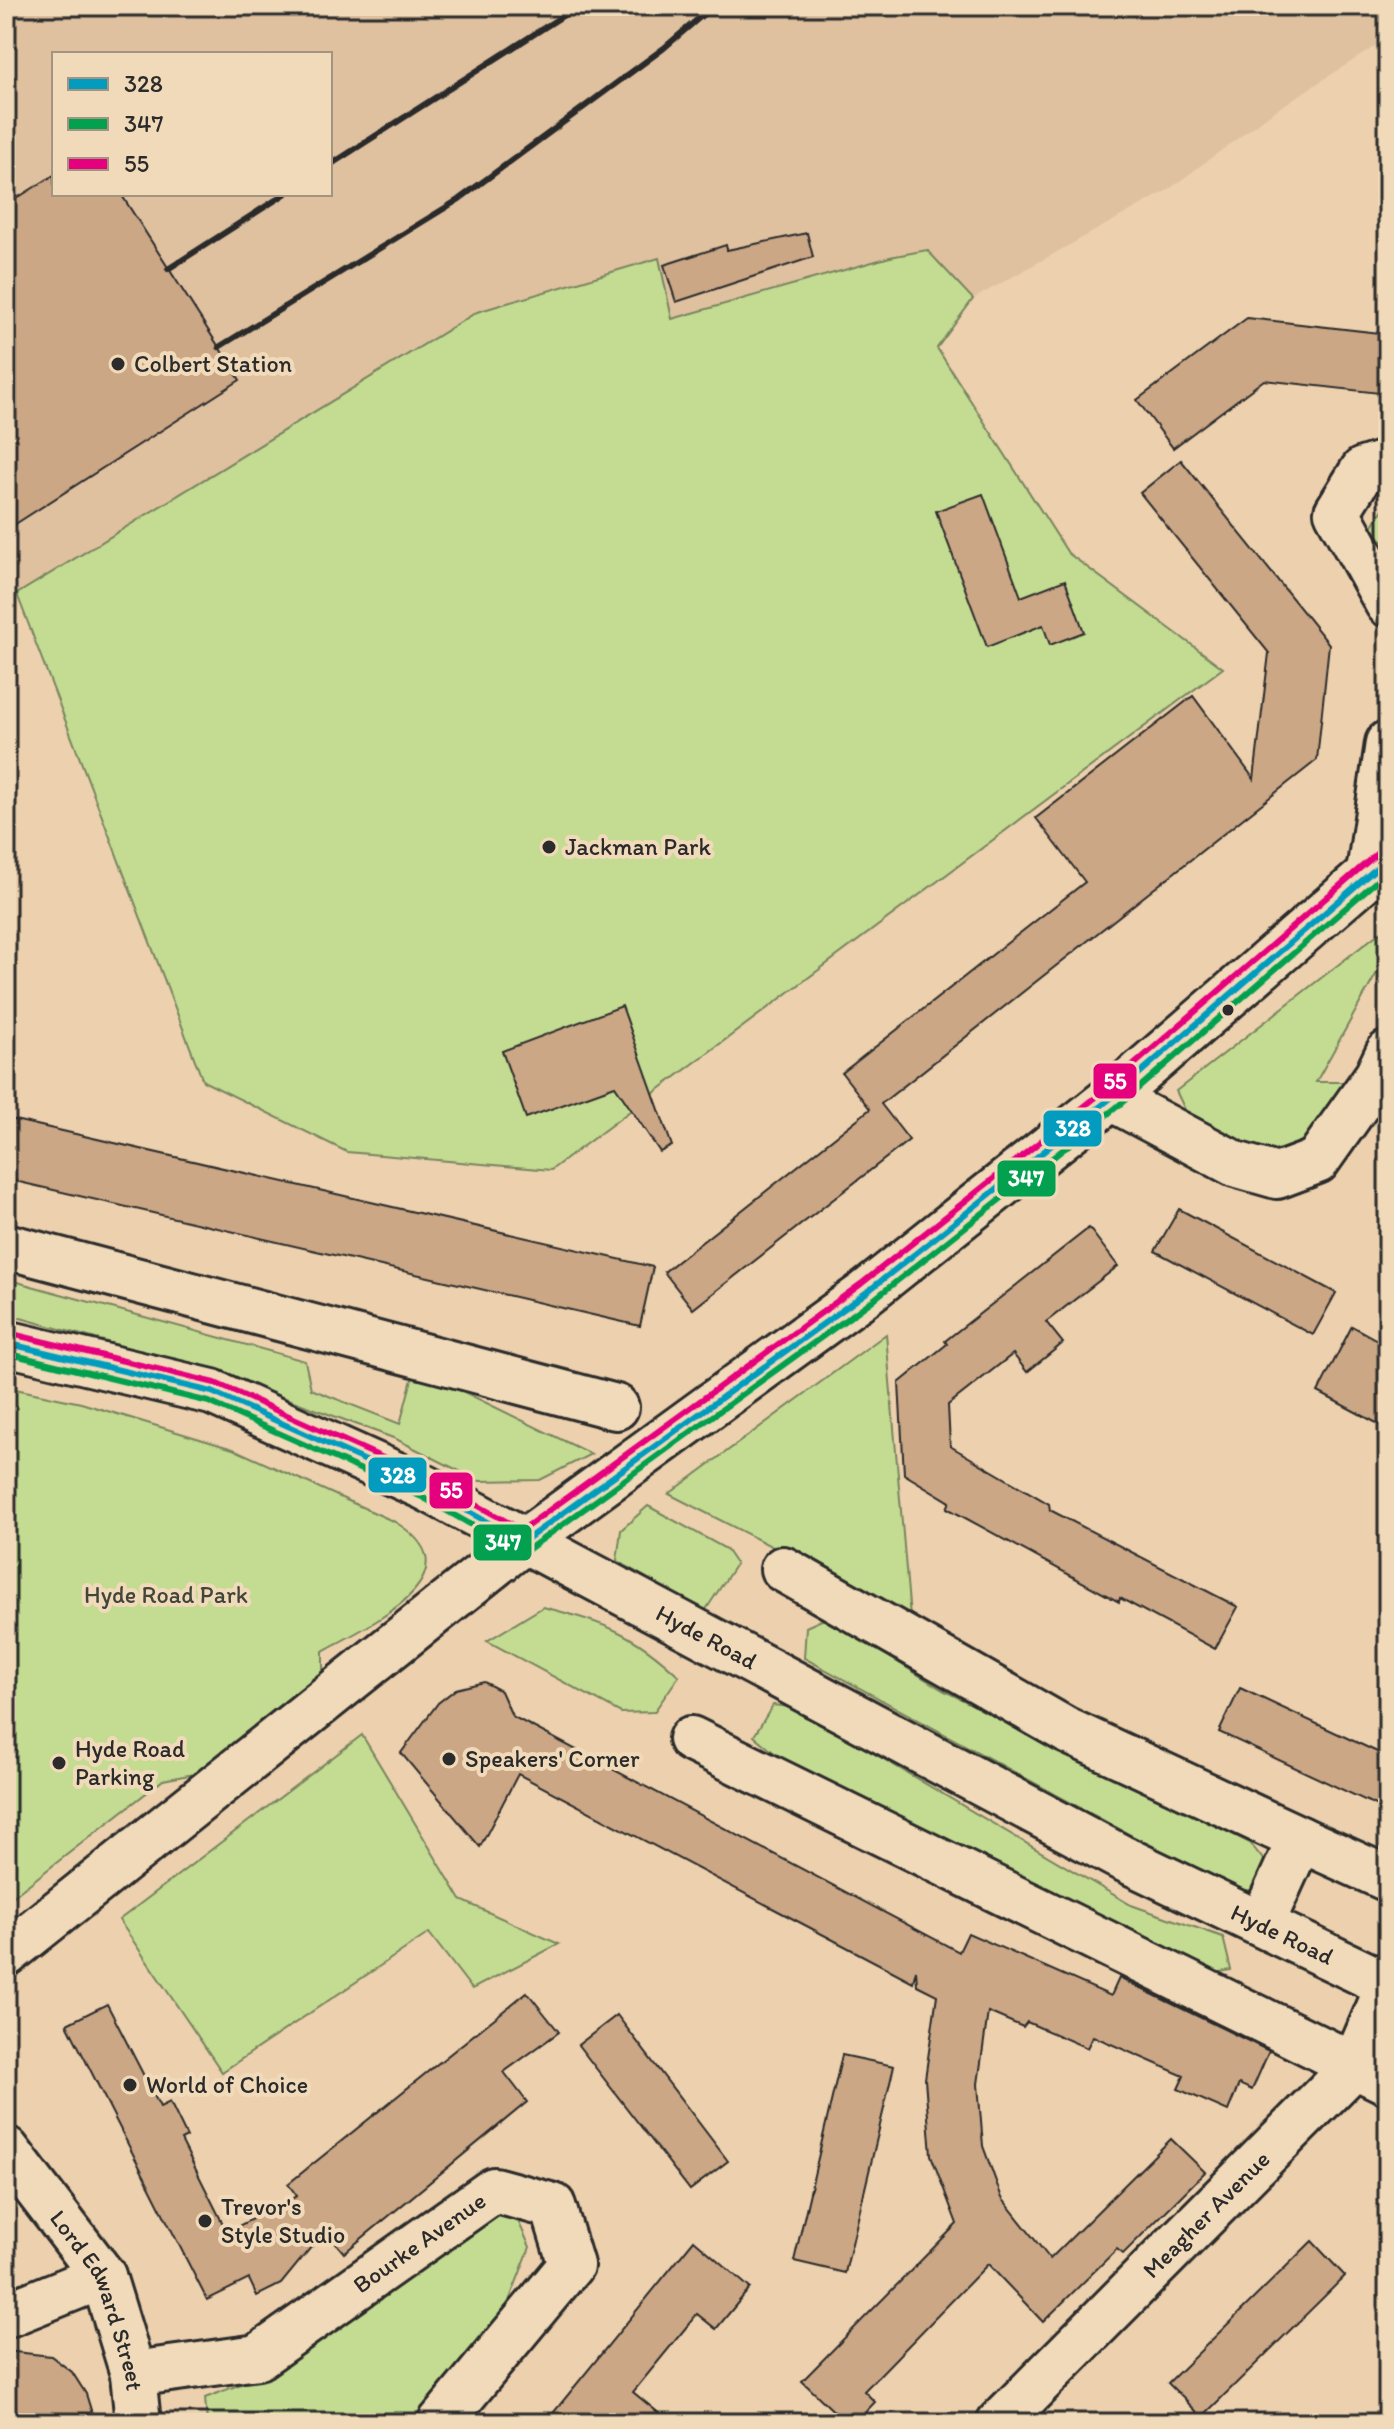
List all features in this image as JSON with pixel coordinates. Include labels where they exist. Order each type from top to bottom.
[{"type":"street","points":[[1388,462],[1363,470],[1337,512],[1388,604]]},
{"type":"street","points":[[6,1954],[523,1542],[867,1292],[1111,1098],[1379,865],[1388,743]]},
{"type":"street","points":[[1111,1098],[1235,1164],[1277,1176],[1317,1161],[1377,1076],[1388,1053]]},
{"type":"street","points":[[6,1246],[616,1407]]},
{"type":"street","name":"Hyde Road","points":[[6,1343],[212,1392],[426,1488],[1120,1857],[1388,1986]]},
{"type":"street","points":[[783,1569],[1066,1730],[1388,1879]]},
{"type":"street","points":[[691,1739],[1371,2074]]},
{"type":"street","points":[[1262,1923],[1300,1839]]},
{"type":"street","name":"Meagher Avenue","points":[[999,2423],[1371,2074],[1388,1986]]},
{"type":"street","name":"Lord Edward Street","points":[[6,2149],[103,2276],[133,2374],[138,2423]]},
{"type":"street","name":"Bourke Avenue","points":[[133,2374],[258,2357],[494,2190],[553,2206],[571,2265],[440,2423]]},
{"type":"street","points":[[6,2315],[103,2276]]},
{"type":"shaded area","points":[[6,6],[1388,6],[1388,38],[1273,112],[1168,190],[973,299],[926,251],[890,257],[671,319],[658,258],[477,312],[6,601]]},
{"type":"green space","name":"Jackman Park","points":[[927,250],[973,299],[937,348],[1068,553],[1223,668],[551,1170],[347,1152],[203,1081],[17,594],[477,312],[659,258],[672,319],[890,257]]},
{"type":"green space","points":[[1388,501],[1388,548],[1372,527]]},
{"type":"green space","points":[[1388,926],[1388,953],[1316,1082],[1359,1082],[1347,1103],[1284,1163],[1189,1118],[1176,1091]]},
{"type":"green space","points":[[6,1279],[305,1361],[311,1389],[400,1424],[415,1368],[591,1454],[540,1480],[479,1481],[396,1439],[215,1372],[6,1314]]},
{"type":"green space","points":[[886,1334],[910,1617],[669,1494]]},
{"type":"green space","name":"Hyde Road Park","points":[[6,1387],[81,1403],[233,1449],[395,1522],[419,1541],[427,1560],[422,1579],[409,1596],[366,1627],[323,1651],[323,1672],[194,1774],[163,1780],[6,1902]]},
{"type":"green space","points":[[648,1506],[726,1549],[736,1564],[705,1611],[617,1561],[621,1530]]},
{"type":"green space","points":[[543,1607],[617,1631],[647,1649],[679,1676],[654,1712],[621,1713],[487,1641]]},
{"type":"green space","points":[[826,1618],[943,1690],[1250,1843],[1269,1867],[1260,1891],[1230,1889],[804,1658],[806,1627]]},
{"type":"green space","points":[[773,1705],[797,1708],[1131,1905],[1223,1937],[1231,1970],[1209,1974],[778,1756],[754,1736]]},
{"type":"green space","points":[[362,1735],[461,1900],[559,1944],[472,1989],[429,1933],[222,2072],[119,1920]]},
{"type":"green space","points":[[483,2213],[515,2214],[530,2247],[504,2314],[415,2423],[207,2423],[205,2398],[280,2369]]},
{"type":"building","name":"Colbert Station","points":[[52,176],[52,196],[122,196],[240,380],[6,530],[6,205]]},
{"type":"building","points":[[807,233],[813,257],[676,302],[664,265],[726,245],[727,250]]},
{"type":"building","points":[[1247,318],[1388,334],[1388,394],[1264,380],[1173,448],[1137,400]]},
{"type":"building","points":[[1181,460],[1329,644],[1317,760],[881,1104],[909,1140],[693,1309],[664,1272],[870,1109],[842,1073],[1085,882],[1036,818],[1193,696],[1254,779],[1269,653],[1140,493]]},
{"type":"building","points":[[983,494],[1021,597],[1065,580],[1084,632],[1050,645],[1043,625],[987,647],[936,511]]},
{"type":"building","points":[[622,1006],[672,1146],[660,1152],[615,1086],[526,1118],[502,1051]]},
{"type":"building","points":[[6,1118],[653,1267],[640,1326],[6,1179]]},
{"type":"building","points":[[1179,1209],[1336,1293],[1313,1335],[1155,1251]]},
{"type":"building","points":[[1089,1228],[1118,1266],[1046,1322],[1063,1343],[1027,1372],[1013,1354],[948,1405],[950,1446],[1049,1504],[1050,1510],[1238,1607],[1215,1649],[1120,1598],[1119,1602],[947,1508],[950,1502],[904,1474],[899,1383],[947,1344],[945,1341]]},
{"type":"building","points":[[1352,1326],[1388,1346],[1388,1429],[1318,1392]]},
{"type":"building","points":[[484,1682],[501,1691],[512,1716],[959,1952],[968,1933],[1111,1996],[1119,1978],[1269,2051],[1252,2090],[1239,2084],[1228,2111],[1178,2089],[1184,2076],[1093,2036],[1087,2048],[1027,2022],[1023,2027],[988,2012],[978,2084],[983,2146],[1002,2198],[1050,2259],[1171,2139],[1205,2172],[1123,2254],[1117,2249],[1043,2322],[988,2264],[864,2391],[875,2402],[855,2423],[846,2423],[802,2381],[957,2224],[931,2155],[925,2079],[937,1995],[917,1985],[916,1970],[913,1982],[518,1774],[480,1847],[401,1753],[438,1703],[456,1689]]},
{"type":"building","points":[[1240,1688],[1388,1757],[1388,1811],[1219,1732]]},
{"type":"building","points":[[527,1992],[559,2032],[504,2072],[527,2102],[344,2253],[325,2230],[281,2284],[257,2296],[249,2279],[207,2300],[67,2024],[107,2004],[160,2107],[170,2102],[187,2137],[181,2140],[227,2232],[297,2196],[288,2184]]},
{"type":"building","points":[[617,2015],[728,2161],[690,2190],[578,2045]]},
{"type":"building","points":[[842,2055],[894,2066],[845,2273],[794,2261]]},
{"type":"building","points":[[694,2240],[750,2288],[716,2329],[697,2314],[633,2392],[671,2423],[545,2423]]},
{"type":"building","points":[[1312,2241],[1345,2276],[1202,2417],[1168,2383]]},
{"type":"building","points":[[6,2351],[51,2356],[72,2372],[86,2394],[95,2423],[6,2423]]},
{"type":"railway","points":[[332,164],[578,6]]},
{"type":"railway","points":[[219,347],[458,200],[664,48],[713,6]]},
{"type":"railway","points":[[168,269],[282,196]]},
{"type":"transit line","name":"55","points":[[8,1333],[215,1383],[430,1479],[522,1530],[861,1284],[1105,1090],[1381,850]]},
{"type":"transit line","name":"328","points":[[6,1343],[212,1392],[426,1488],[523,1542],[867,1292],[1111,1098],[1388,858]]},
{"type":"transit line","name":"347","points":[[6,1353],[209,1402],[422,1497],[518,1551],[526,1551],[873,1300],[1118,1106],[1388,871]]},
{"type":"place","name":"Colbert Station","points":[[118,364]]},
{"type":"place","name":"Jackman Park","points":[[549,847]]},
{"type":"place","name":"Speakers' Corner","points":[[449,1759]]},
{"type":"place","name":"Hyde Road Parking","points":[[59,1763]]},
{"type":"place","name":"World of Choice","points":[[130,2085]]},
{"type":"place","name":"Trevor's Style Studio","points":[[205,2221]]}]
